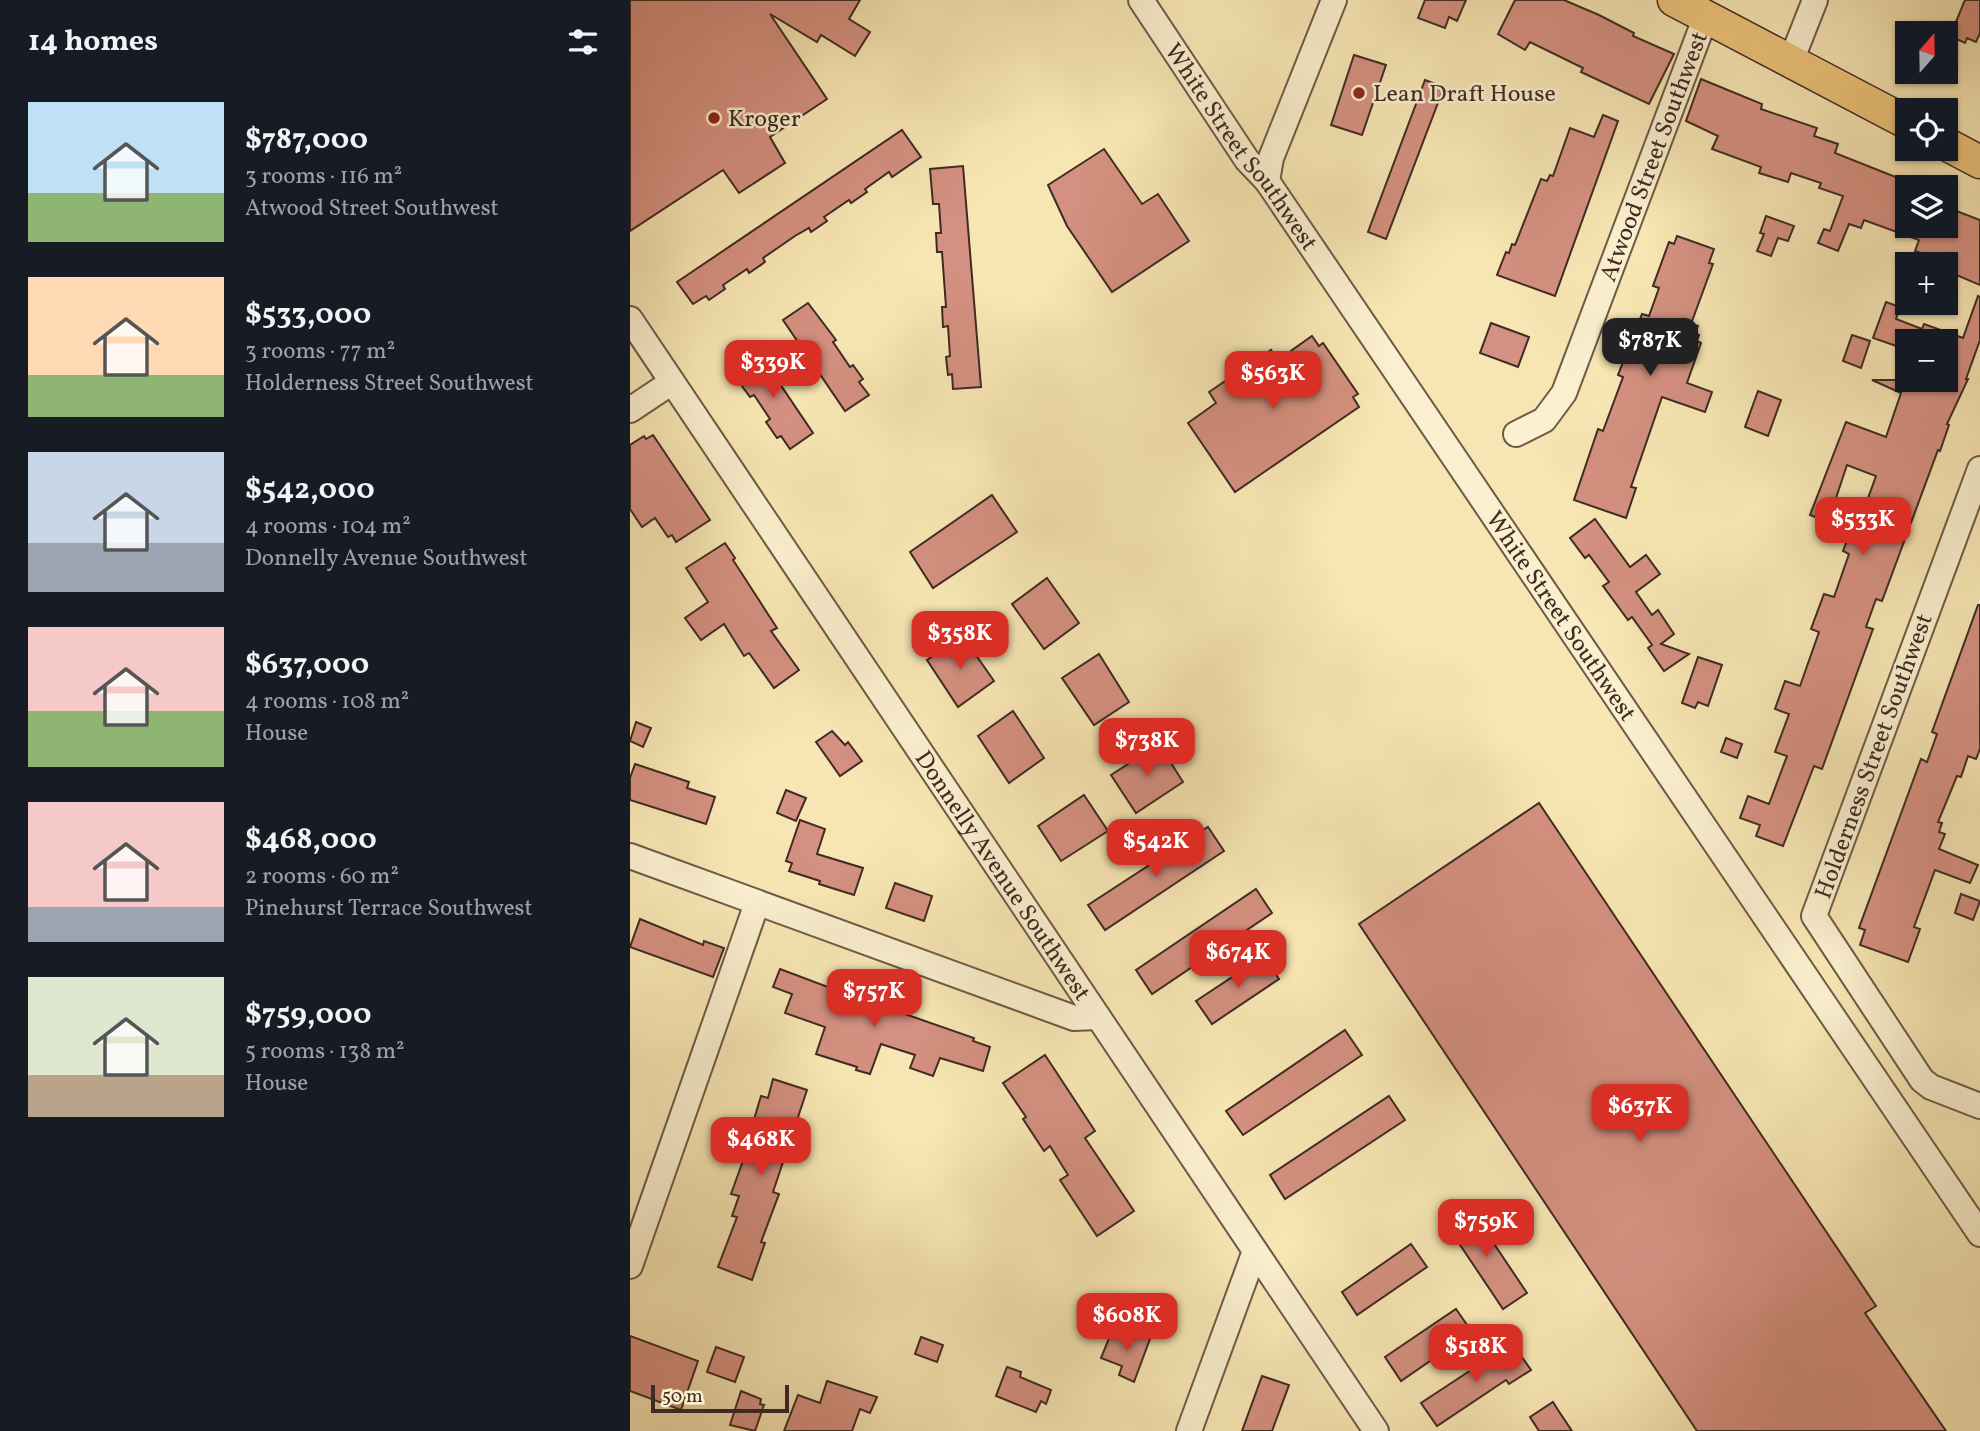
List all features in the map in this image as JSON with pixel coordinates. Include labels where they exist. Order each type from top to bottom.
[{"type":"main road","points":[[1674,0],[1895,116]]},
{"type":"main road","points":[[1958,150],[1980,162]]},
{"type":"street","name":"White Street Southwest","points":[[1142,0],[1247,160],[1267,181],[1980,1234]]},
{"type":"street","points":[[1267,181],[1271,158],[1334,0]]},
{"type":"street","points":[[1791,61],[1815,0]]},
{"type":"street","name":"Atwood Street Southwest","points":[[1516,434],[1544,420],[1564,393],[1706,16]]},
{"type":"street","name":"Donnelly Avenue Southwest","points":[[630,319],[1376,1431]]},
{"type":"street","points":[[630,410],[672,382]]},
{"type":"street","name":"Holderness Street Southwest","points":[[1980,469],[1814,916],[1922,1080],[1980,1106]]},
{"type":"street","points":[[630,856],[1074,1018],[1098,1017]]},
{"type":"street","points":[[630,1266],[757,903]]},
{"type":"street","points":[[1189,1431],[1255,1251]]},
{"type":"building","name":"Kroger","points":[[630,0],[860,0],[849,19],[870,32],[855,56],[821,35],[817,42],[770,14],[827,99],[770,137],[785,163],[739,193],[723,170],[630,231]]},
{"type":"building","points":[[1425,0],[1466,0],[1457,21],[1449,17],[1445,28],[1418,18]]},
{"type":"building","points":[[1515,0],[1564,0],[1674,54],[1649,104],[1581,72],[1583,68],[1530,42],[1525,50],[1498,34]]},
{"type":"building","points":[[1965,0],[1980,0],[1980,33],[1976,42],[1967,38],[1965,43],[1958,40],[1956,21]]},
{"type":"building","name":"Lean Draft House","points":[[1354,55],[1386,65],[1362,135],[1331,125]]},
{"type":"building","points":[[1701,79],[1762,104],[1761,109],[1817,128],[1814,136],[1838,144],[1835,153],[1895,177],[1895,231],[1864,220],[1861,228],[1849,224],[1838,251],[1818,243],[1824,229],[1830,231],[1843,196],[1819,188],[1821,183],[1791,173],[1788,182],[1759,173],[1761,167],[1712,149],[1718,136],[1686,121]]},
{"type":"building","points":[[1425,80],[1444,87],[1386,239],[1368,232]]},
{"type":"building","points":[[1603,115],[1618,121],[1555,296],[1497,275],[1506,252],[1509,253],[1512,244],[1515,245],[1541,179],[1547,181],[1550,175],[1553,176],[1570,128],[1594,137]]},
{"type":"building","points":[[902,130],[921,157],[892,177],[889,172],[865,189],[867,192],[851,203],[849,200],[824,217],[827,221],[811,232],[809,228],[795,236],[763,258],[765,262],[749,273],[747,269],[723,285],[725,289],[709,300],[706,296],[693,304],[677,282]]},
{"type":"building","points":[[1104,149],[1142,204],[1158,194],[1189,241],[1112,292],[1067,226],[1048,185]]},
{"type":"building","points":[[963,166],[981,387],[953,389],[952,374],[948,375],[946,357],[950,356],[948,326],[943,327],[942,307],[946,307],[942,252],[937,252],[936,233],[941,233],[939,204],[933,204],[930,169]]},
{"type":"building","points":[[1958,212],[1980,220],[1980,285],[1958,276],[1958,252],[1918,252],[1915,251],[1919,240],[1914,238],[1958,238]]},
{"type":"building","points":[[1766,216],[1794,226],[1788,241],[1778,238],[1771,256],[1757,251],[1764,234],[1760,233]]},
{"type":"building","points":[[1677,236],[1714,249],[1709,263],[1713,264],[1691,324],[1698,326],[1695,334],[1699,335],[1697,341],[1701,343],[1687,383],[1712,392],[1705,412],[1662,397],[1631,487],[1636,488],[1626,518],[1574,500],[1598,429],[1603,431],[1623,377],[1618,375],[1642,314],[1649,316],[1659,288],[1653,286],[1669,242],[1674,244]]},
{"type":"building","points":[[1978,296],[1980,340],[1968,379],[1947,424],[1949,425],[1940,451],[1938,450],[1882,601],[1876,599],[1866,627],[1873,629],[1822,769],[1814,766],[1783,846],[1756,836],[1760,825],[1740,818],[1748,796],[1769,804],[1787,756],[1775,752],[1789,714],[1775,709],[1785,681],[1800,686],[1819,632],[1811,629],[1824,594],[1834,597],[1849,554],[1843,551],[1854,522],[1859,523],[1876,476],[1847,465],[1828,522],[1810,515],[1846,422],[1886,437],[1901,393],[1899,392],[1958,392],[1958,336],[1963,338]]},
{"type":"building","points":[[1886,302],[1895,305],[1896,319],[1922,329],[1895,329],[1895,346],[1873,338]]},
{"type":"building","points":[[808,303],[836,340],[833,342],[850,367],[853,365],[863,379],[859,382],[869,395],[845,411],[783,320]]},
{"type":"building","points":[[1491,323],[1529,337],[1518,367],[1480,353]]},
{"type":"building","points":[[1924,324],[1938,329],[1922,329]]},
{"type":"building","points":[[1852,335],[1870,341],[1861,368],[1843,361]]},
{"type":"building","points":[[1312,336],[1319,346],[1323,343],[1358,394],[1353,397],[1359,407],[1235,492],[1188,423],[1216,403],[1209,392],[1271,350],[1278,360]]},
{"type":"building","points":[[757,350],[813,433],[790,449],[781,436],[777,438],[766,422],[770,419],[754,395],[750,397],[739,382],[743,380],[734,366]]},
{"type":"building","points":[[1872,380],[1895,380],[1895,390]]},
{"type":"building","points":[[1758,391],[1781,400],[1768,436],[1745,427]]},
{"type":"building","points":[[653,435],[710,520],[676,542],[672,535],[668,537],[655,518],[642,527],[630,509],[630,445],[644,436],[646,439]]},
{"type":"building","points":[[992,495],[1017,532],[933,588],[910,552]]},
{"type":"building","points":[[1595,519],[1630,567],[1646,555],[1660,574],[1636,592],[1652,615],[1658,610],[1674,634],[1661,644],[1689,654],[1664,671],[1648,648],[1652,645],[1632,617],[1628,620],[1603,586],[1609,582],[1589,555],[1585,558],[1570,538]]},
{"type":"building","points":[[725,543],[777,628],[771,631],[799,670],[774,688],[749,653],[744,656],[724,624],[701,640],[685,618],[708,602],[686,568]]},
{"type":"building","points":[[1047,578],[1079,623],[1044,649],[1012,604]]},
{"type":"building","points":[[1978,605],[1980,749],[1976,759],[1968,756],[1961,777],[1957,776],[1938,822],[1942,823],[1939,832],[1945,834],[1939,849],[1978,865],[1970,883],[1935,870],[1914,927],[1920,929],[1908,962],[1860,945],[1865,930],[1859,928],[1921,759],[1927,762],[1937,734],[1932,732]]},
{"type":"building","points":[[962,635],[994,681],[958,707],[927,660]]},
{"type":"building","points":[[1099,654],[1129,702],[1094,725],[1062,678]]},
{"type":"building","points":[[1698,657],[1722,665],[1708,706],[1698,702],[1695,708],[1682,703]]},
{"type":"building","points":[[1013,711],[1044,758],[1009,783],[978,736]]},
{"type":"building","points":[[636,722],[651,728],[643,747],[630,741]]},
{"type":"building","points":[[832,731],[845,745],[848,742],[862,761],[840,776],[816,742]]},
{"type":"building","points":[[1726,738],[1742,744],[1737,758],[1721,752]]},
{"type":"building","points":[[1159,744],[1183,782],[1136,813],[1111,775]]},
{"type":"building","points":[[635,764],[689,782],[687,788],[715,797],[706,824],[630,800],[630,778]]},
{"type":"building","points":[[786,790],[806,798],[796,821],[777,813]]},
{"type":"building","points":[[1084,795],[1108,831],[1061,861],[1038,826]]},
{"type":"building","points":[[1539,803],[1876,1306],[1865,1313],[1946,1431],[1697,1431],[1359,924]]},
{"type":"building","points":[[800,820],[825,829],[817,854],[863,868],[854,895],[789,871],[792,863],[786,861]]},
{"type":"building","points":[[1208,827],[1224,851],[1105,930],[1088,905]]},
{"type":"building","points":[[895,883],[932,896],[924,921],[886,908]]},
{"type":"building","points":[[1256,889],[1272,913],[1152,994],[1136,970]]},
{"type":"building","points":[[1961,894],[1980,901],[1973,920],[1955,913]]},
{"type":"building","points":[[640,919],[703,945],[704,941],[724,948],[713,977],[630,947]]},
{"type":"building","points":[[1264,956],[1279,979],[1212,1024],[1196,1001]]},
{"type":"building","points":[[780,969],[841,992],[844,984],[859,989],[856,997],[974,1038],[973,1041],[990,1047],[983,1071],[940,1058],[933,1076],[910,1068],[915,1055],[881,1044],[870,1074],[816,1054],[825,1027],[785,1013],[792,994],[773,987]]},
{"type":"building","points":[[1345,1030],[1362,1055],[1243,1135],[1226,1111]]},
{"type":"building","points":[[1045,1055],[1095,1131],[1085,1138],[1134,1211],[1097,1236],[1060,1180],[1068,1175],[1050,1146],[1044,1151],[1023,1119],[1026,1117],[1003,1083]]},
{"type":"building","points":[[773,1079],[807,1090],[773,1192],[779,1194],[761,1242],[765,1243],[752,1280],[718,1267],[737,1217],[732,1216],[739,1196],[731,1194],[749,1144],[747,1143],[761,1096],[768,1098]]},
{"type":"building","points":[[1389,1096],[1405,1120],[1285,1199],[1270,1175]]},
{"type":"building","points":[[1470,1208],[1527,1293],[1503,1309],[1446,1224]]},
{"type":"building","points":[[1411,1244],[1427,1267],[1357,1315],[1342,1292]]},
{"type":"building","points":[[1456,1309],[1472,1332],[1401,1381],[1385,1357]]},
{"type":"building","points":[[1112,1331],[1134,1339],[1137,1331],[1151,1336],[1134,1382],[1119,1375],[1122,1366],[1101,1358]]},
{"type":"building","points":[[630,1336],[698,1361],[681,1410],[630,1391]]},
{"type":"building","points":[[921,1337],[943,1345],[937,1362],[915,1354]]},
{"type":"building","points":[[1512,1343],[1531,1370],[1509,1384],[1506,1380],[1437,1426],[1421,1403]]},
{"type":"building","points":[[716,1347],[744,1357],[735,1382],[707,1372]]},
{"type":"building","points":[[1007,1367],[1021,1372],[1020,1377],[1051,1390],[1046,1404],[1041,1401],[1036,1412],[996,1396]]},
{"type":"building","points":[[1262,1376],[1289,1385],[1272,1431],[1242,1431]]},
{"type":"building","points":[[827,1381],[877,1397],[870,1413],[860,1409],[852,1431],[784,1431],[798,1395],[820,1403]]},
{"type":"building","points":[[741,1391],[761,1399],[760,1404],[764,1405],[755,1431],[730,1425]]},
{"type":"building","points":[[1553,1402],[1572,1431],[1539,1431],[1530,1417]]},
{"type":"place","name":"Lean Draft House","points":[[1359,93]]},
{"type":"place","name":"Kroger","points":[[714,118]]}]
